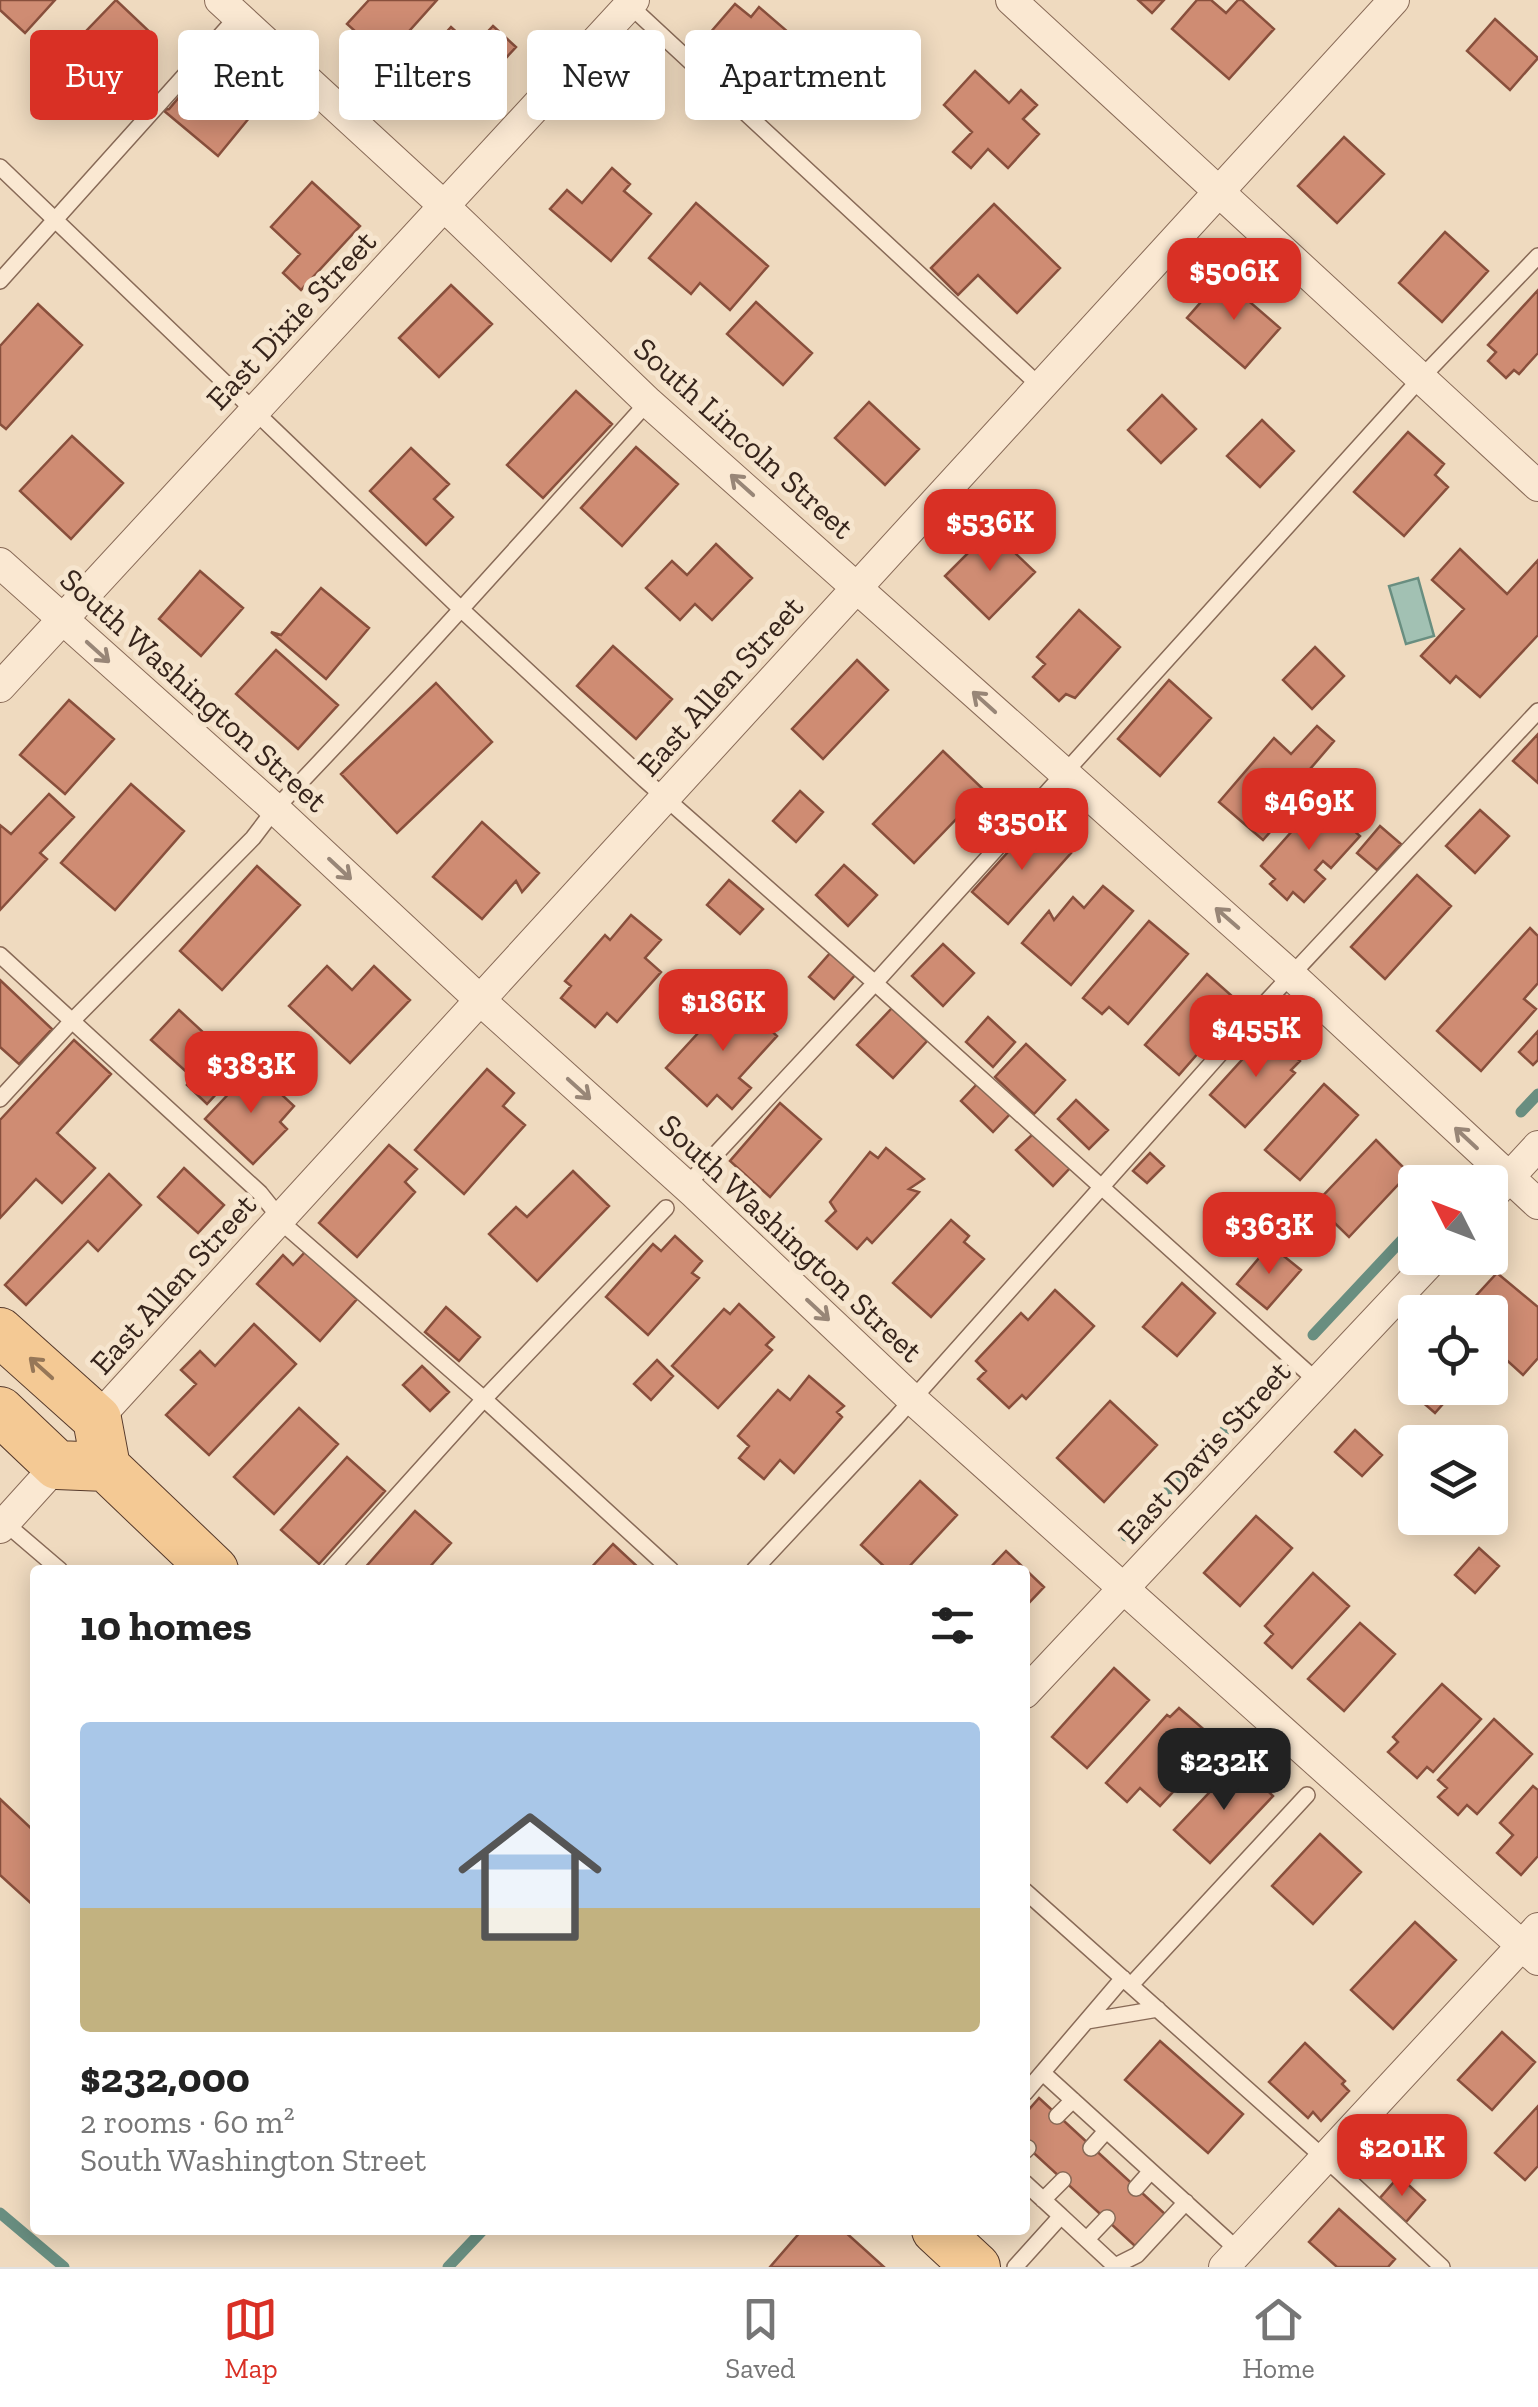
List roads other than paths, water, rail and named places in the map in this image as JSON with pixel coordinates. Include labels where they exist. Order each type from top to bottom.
[{"type":"main road","points":[[0,1332],[97,1419],[106,1467],[209,1565]]},
{"type":"main road","points":[[0,1411],[57,1464],[106,1467]]},
{"type":"main road","points":[[941,2235],[976,2267]]},
{"type":"street","points":[[1011,0],[1538,486]]},
{"type":"street","name":"East Allen Street","points":[[97,1419],[1394,0]]},
{"type":"street","name":"East Dixie Street","points":[[0,687],[629,2]]},
{"type":"street","name":"South Lincoln Street","points":[[229,8],[444,206],[648,402],[1291,975],[1477,1165]]},
{"type":"street","name":"South Washington Street","points":[[0,563],[275,808],[480,1000],[676,1197],[1533,1944]]},
{"type":"street","points":[[1508,1179],[1538,1146]]},
{"type":"street","name":"South Lincoln Street","points":[[1508,1191],[1538,1204]]},
{"type":"street","name":"East Davis Street","points":[[1030,1688],[1418,1275]]},
{"type":"street","points":[[2,1525],[57,1464]]},
{"type":"street","points":[[1231,2259],[1533,1944]]},
{"type":"lane","points":[[629,2],[1041,387]]},
{"type":"lane","points":[[0,281],[56,220],[229,8]]},
{"type":"lane","points":[[0,167],[665,798],[1318,1382]]},
{"type":"lane","points":[[335,1565],[484,1400],[876,984],[1421,378],[1538,256]]},
{"type":"lane","points":[[0,1099],[253,838],[275,808],[463,610],[648,402]]},
{"type":"lane","points":[[759,1565],[895,1419],[1291,975],[1538,711]]},
{"type":"lane","points":[[0,955],[260,1193],[280,1218],[666,1565]]},
{"type":"lane","points":[[2,1525],[54,1565]]},
{"type":"lane","points":[[1030,2087],[1087,2020],[1307,1795]]},
{"type":"lane","points":[[1030,1895],[1442,2267]]},
{"type":"lane","points":[[1087,2020],[1158,2010]]},
{"type":"lane","points":[[1043,2073],[1186,2202],[1231,2259]]},
{"type":"lane","points":[[1057,2116],[1073,2100]]},
{"type":"lane","points":[[1091,2148],[1106,2131]]},
{"type":"lane","points":[[1136,2188],[1151,2170]]},
{"type":"lane","points":[[1043,2200],[1063,2180]]},
{"type":"lane","points":[[1030,2188],[1115,2266],[1138,2255],[1186,2202]]},
{"type":"lane","points":[[1015,2267],[1061,2216]]},
{"type":"lane","points":[[1087,2239],[1107,2218]]},
{"type":"waterway","points":[[1521,1112],[1538,1094]]},
{"type":"waterway","points":[[1313,1335],[1398,1244]]},
{"type":"waterway","points":[[1126,1536],[1271,1381]]},
{"type":"waterway","points":[[0,2213],[64,2267]]},
{"type":"waterway","points":[[448,2267],[478,2235]]}]
